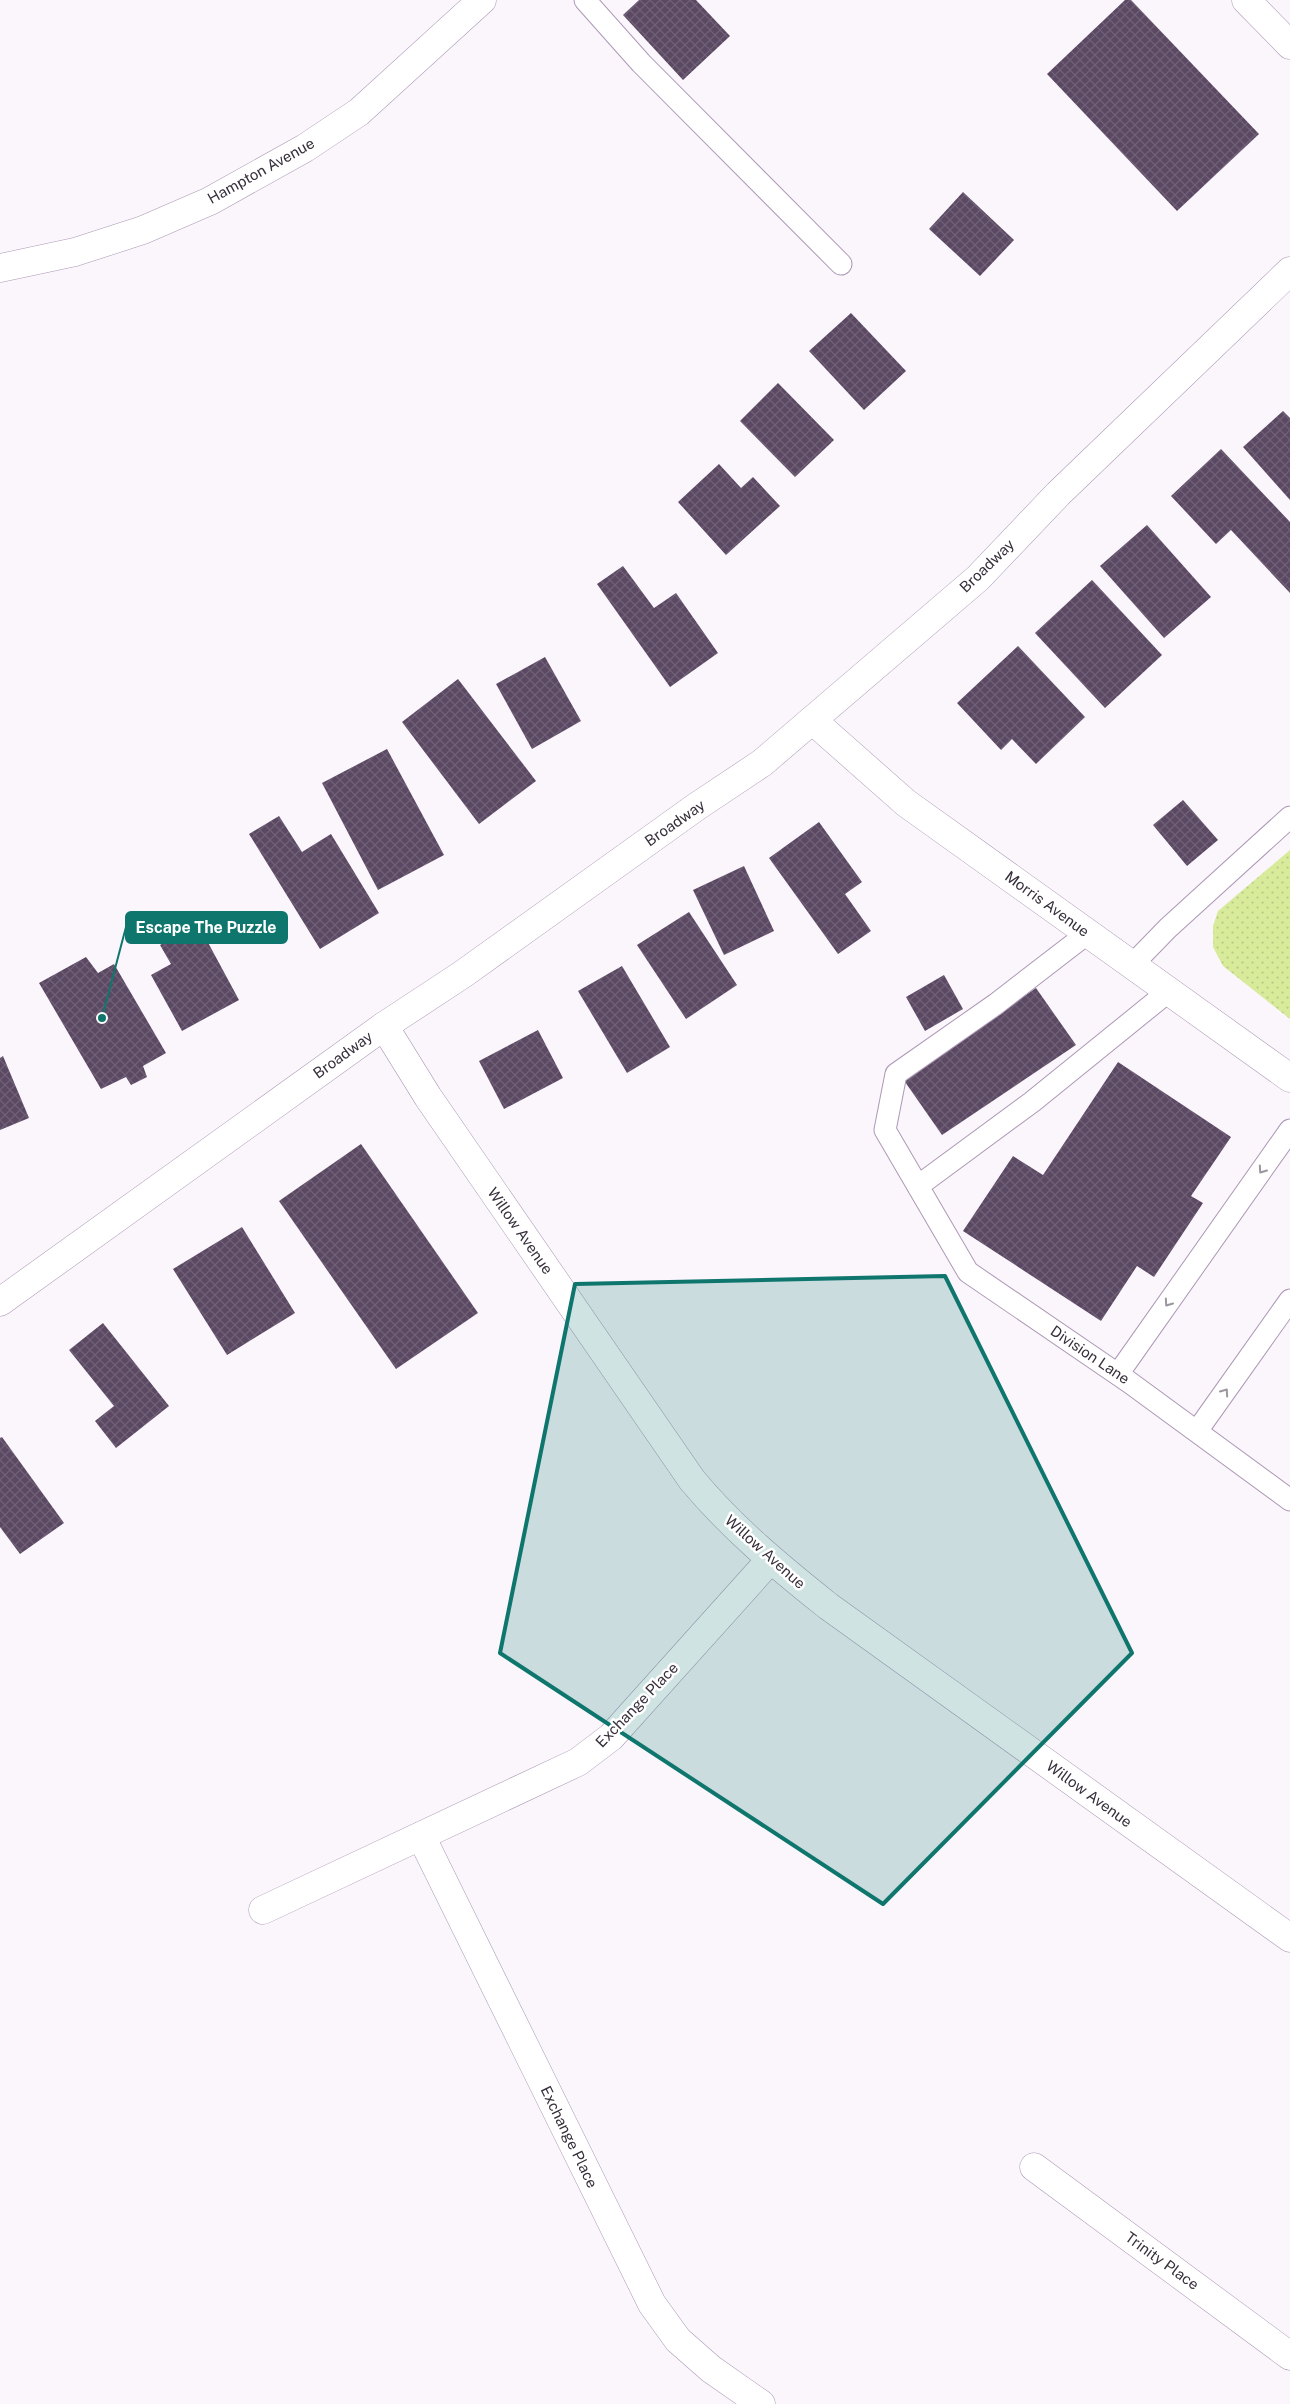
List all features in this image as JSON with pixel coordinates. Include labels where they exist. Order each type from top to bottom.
[{"type":"street","name":"Hampton Avenue","points":[[0,268],[75,252],[143,230],[210,200],[305,148],[359,112],[482,0]]},
{"type":"street","points":[[1246,0],[1290,45]]},
{"type":"street","name":"Broadway","points":[[0,1302],[384,1026],[463,974],[696,807],[762,763],[978,578],[1058,494],[1290,272]]},
{"type":"street","name":"Morris Avenue","points":[[812,720],[906,803],[1290,1078]]},
{"type":"street","name":"Willow Avenue","points":[[384,1026],[428,1097],[692,1480],[712,1504],[770,1560],[828,1606],[1290,1938]]},
{"type":"street","name":"Exchange Place","points":[[263,1910],[578,1762],[604,1742],[770,1560]]},
{"type":"street","name":"Exchange Place","points":[[421,1836],[652,2304],[678,2340],[712,2369],[761,2404]]},
{"type":"street","name":"Trinity Place","points":[[1034,2167],[1290,2356]]},
{"type":"lane","points":[[585,0],[641,64],[841,264]]},
{"type":"lane","points":[[1133,964],[1168,928],[1290,817]]},
{"type":"lane","name":"Division Lane","points":[[1088,933],[996,1004],[896,1074],[885,1130],[968,1272],[1118,1374],[1290,1500]]},
{"type":"lane","points":[[918,1186],[1040,1095],[1169,991]]},
{"type":"lane","points":[[1118,1374],[1290,1130]]},
{"type":"lane","points":[[1197,1431],[1290,1300]]},
{"type":"highlighted area","points":[[945,1276],[1132,1653],[883,1904],[500,1653],[575,1284]]},
{"type":"green space","points":[[1290,850],[1290,1019],[1223,966],[1213,947],[1213,926],[1218,911]]},
{"type":"building","points":[[639,0],[696,0],[730,36],[683,80],[623,15]]},
{"type":"building","points":[[1125,0],[1131,0],[1259,134],[1177,211],[1047,74]]},
{"type":"building","points":[[963,192],[1014,240],[980,276],[929,229]]},
{"type":"building","points":[[851,313],[906,371],[864,410],[809,351]]},
{"type":"building","points":[[778,383],[834,440],[795,477],[740,421]]},
{"type":"building","points":[[1283,411],[1290,418],[1290,500],[1243,447]]},
{"type":"building","points":[[1221,449],[1290,522],[1290,593],[1231,530],[1216,544],[1171,496]]},
{"type":"building","points":[[719,464],[741,488],[753,477],[780,506],[726,555],[678,502]]},
{"type":"building","points":[[1147,525],[1211,597],[1164,638],[1100,566]]},
{"type":"building","points":[[623,566],[654,608],[676,593],[718,653],[670,687],[597,584]]},
{"type":"building","points":[[1092,580],[1162,655],[1105,708],[1035,633]]},
{"type":"building","points":[[1018,646],[1085,717],[1036,764],[1012,739],[1001,750],[957,703]]},
{"type":"building","points":[[545,657],[581,721],[532,749],[496,684]]},
{"type":"building","points":[[458,679],[536,781],[479,824],[402,722]]},
{"type":"building","points":[[387,749],[444,855],[378,890],[322,783]]},
{"type":"building","points":[[1183,800],[1218,840],[1187,866],[1153,825]]},
{"type":"building","points":[[279,816],[302,852],[331,834],[379,913],[320,949],[249,834]]},
{"type":"building","points":[[819,822],[862,882],[845,894],[871,931],[838,954],[769,858]]},
{"type":"building","points":[[744,866],[774,931],[724,955],[693,890]]},
{"type":"building","points":[[689,912],[737,985],[686,1019],[637,945]]},
{"type":"building","points":[[198,924],[239,1000],[182,1031],[151,975],[171,964],[160,945]]},
{"type":"building","points":[[86,957],[98,973],[114,964],[166,1053],[143,1066],[147,1077],[131,1085],[126,1077],[101,1089],[39,983]]},
{"type":"building","points":[[622,966],[670,1047],[627,1073],[578,991]]},
{"type":"building","points":[[944,975],[963,1009],[925,1031],[906,997]]},
{"type":"building","points":[[1036,988],[1076,1045],[942,1135],[903,1079]]},
{"type":"building","points":[[538,1030],[563,1078],[504,1109],[479,1061]]},
{"type":"building","points":[[3,1056],[29,1118],[0,1130],[0,1058]]},
{"type":"building","points":[[1118,1062],[1231,1137],[1191,1196],[1203,1203],[1154,1277],[1137,1266],[1101,1321],[963,1231],[1013,1156],[1043,1175]]},
{"type":"building","points":[[361,1144],[478,1313],[396,1369],[279,1201]]},
{"type":"building","points":[[242,1227],[295,1313],[227,1355],[173,1269]]},
{"type":"building","points":[[103,1323],[169,1406],[116,1448],[95,1421],[114,1406],[69,1350]]},
{"type":"building","points":[[2,1437],[64,1523],[20,1554],[0,1527],[0,1438]]},
{"type":"place","name":"Escape The Puzzle","points":[[102,1018]]}]
